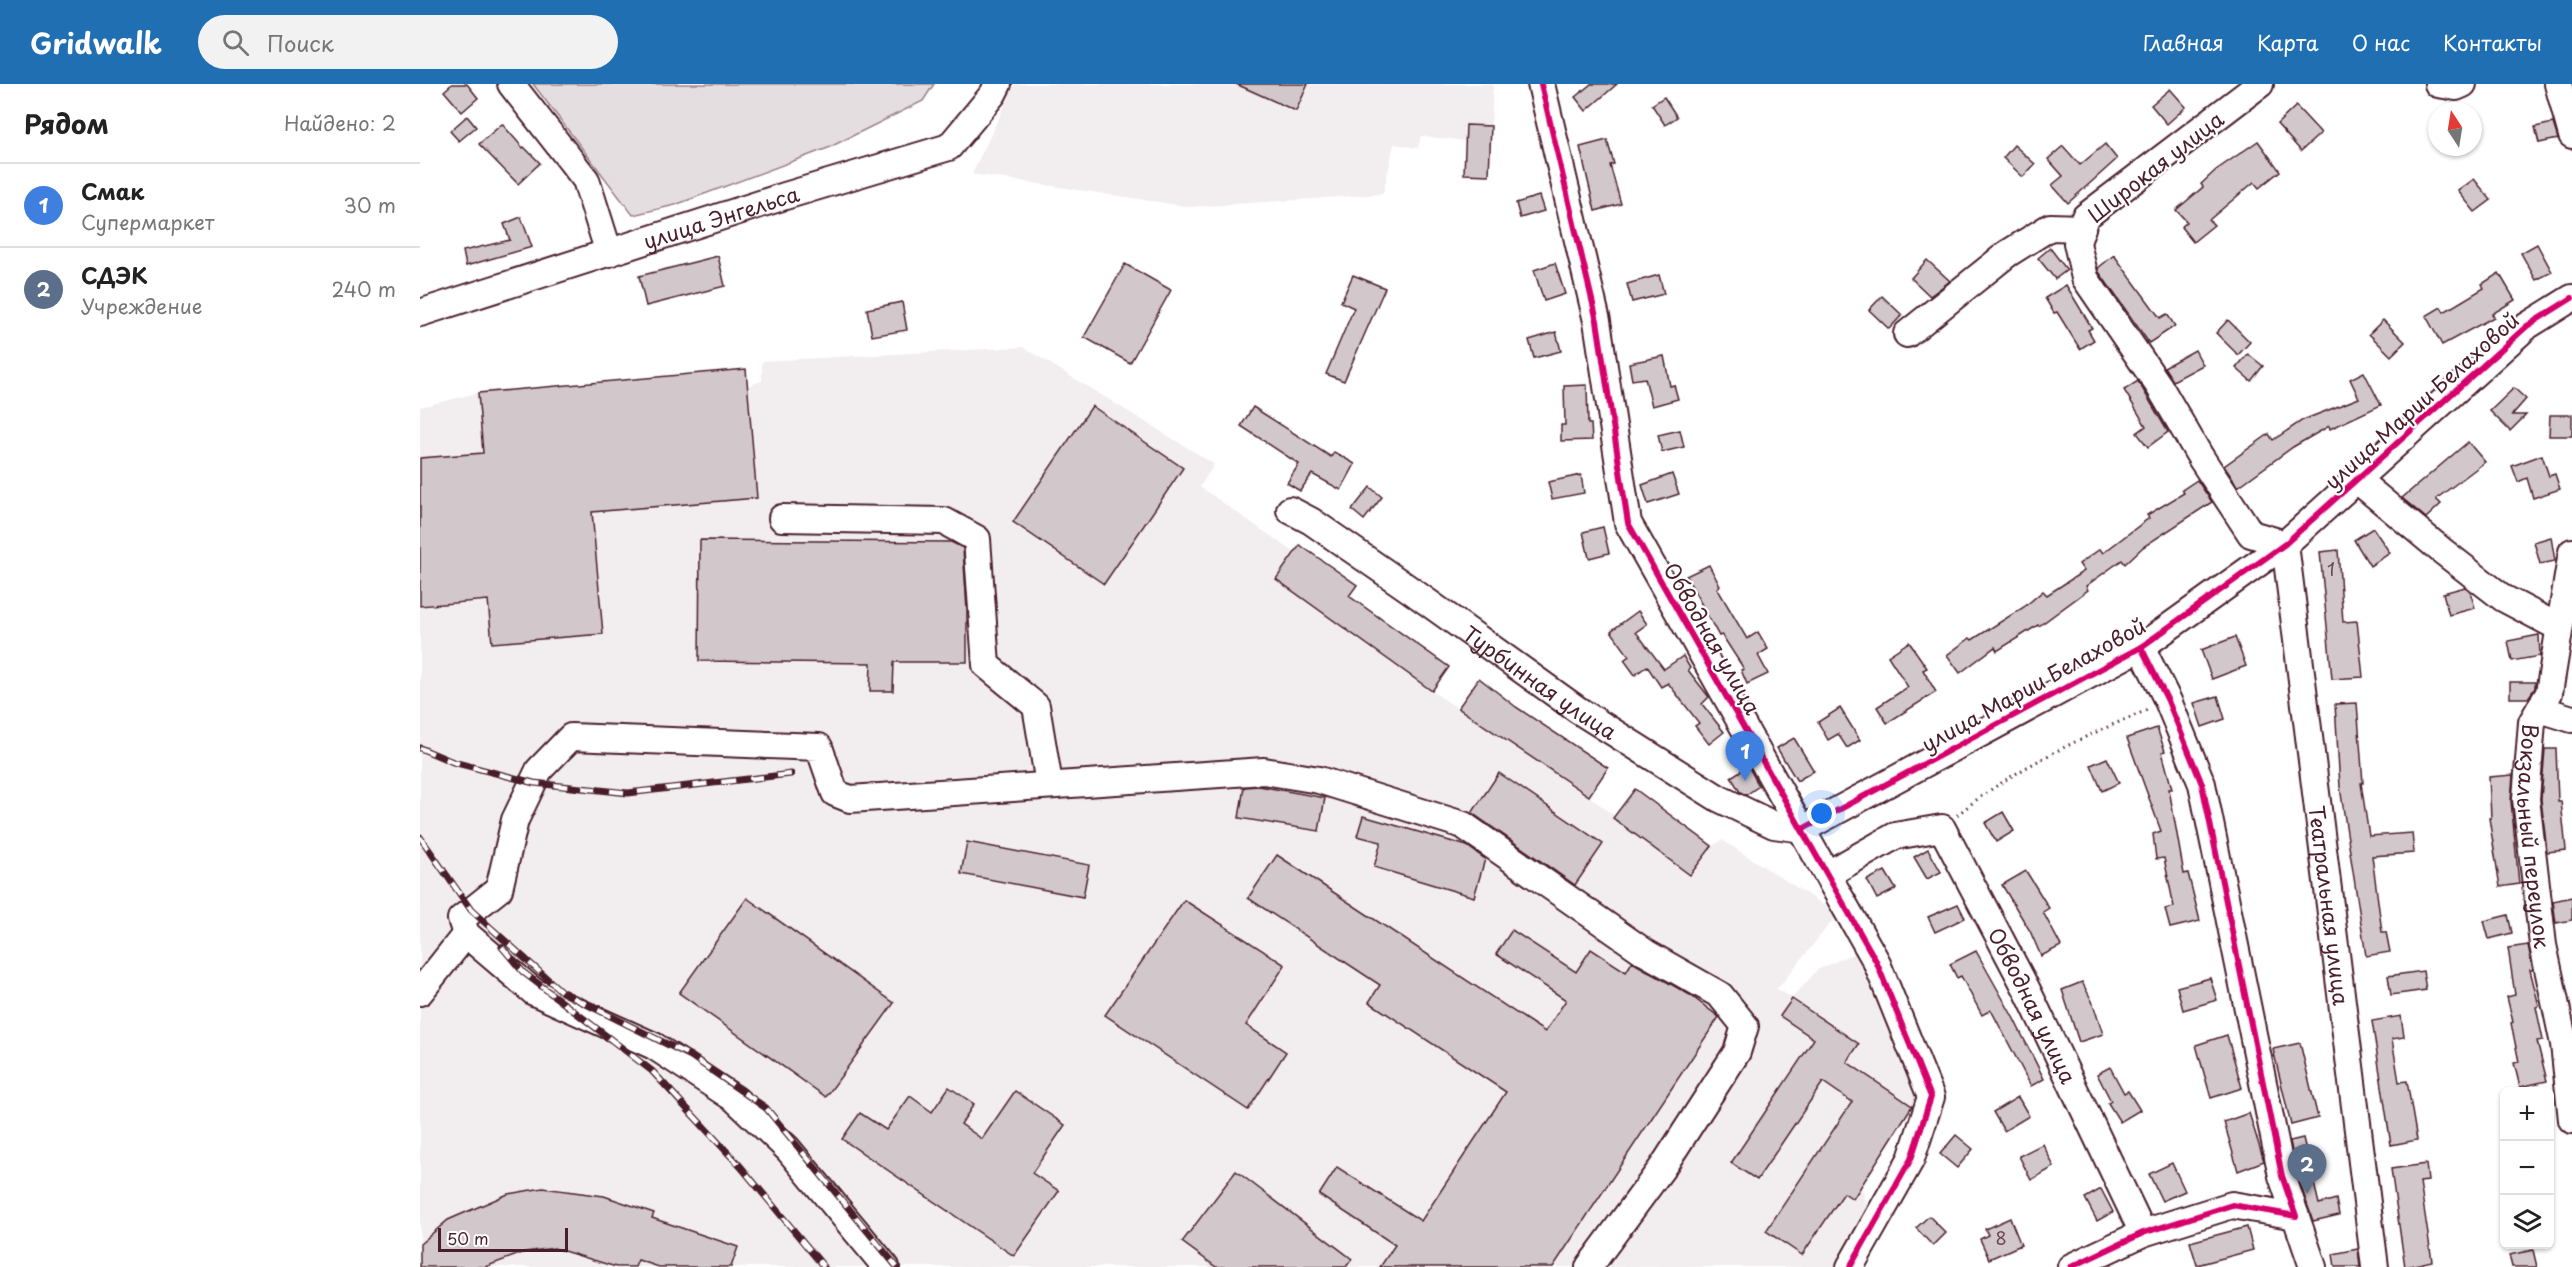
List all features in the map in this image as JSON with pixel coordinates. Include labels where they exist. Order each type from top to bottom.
[{"type":"street","points":[[511,84],[586,180],[609,253]]},
{"type":"street","name":"улица Энгельса","points":[[420,314],[949,147],[993,94],[998,84]]},
{"type":"street","name":"Обводная улица","points":[[1541,84],[1597,321],[1628,523],[1876,960],[1931,1097],[1911,1159],[1850,1267]]},
{"type":"street","name":"Широкая улица","points":[[2082,228],[2085,216],[2260,84]]},
{"type":"street","points":[[2438,84],[2456,87],[2463,84]]},
{"type":"street","points":[[2558,84],[2572,135]]},
{"type":"street","points":[[1907,334],[2007,254],[2050,227],[2082,228],[2077,243],[2085,278],[2159,386],[2201,458],[2252,534],[2285,544]]},
{"type":"street","name":"улица Марии Белаховой","points":[[1803,829],[2141,647],[2285,544],[2527,326],[2572,298]]},
{"type":"street","points":[[2356,480],[2440,550],[2503,598],[2558,627]]},
{"type":"street","name":"Турбинная улица","points":[[1290,510],[1330,534],[1578,710],[1698,786],[1774,825],[1803,829]]},
{"type":"street","points":[[782,518],[944,521],[977,539],[986,665],[1036,706],[1049,784]]},
{"type":"street","name":"Театральная улица","points":[[2285,544],[2375,1267]]},
{"type":"street","name":"Вокзальный переулок","points":[[2572,552],[2549,693],[2532,722],[2526,799],[2543,945],[2568,1044],[2572,1120]]},
{"type":"street","points":[[2141,647],[2168,701],[2202,784],[2282,1176],[2313,1267]]},
{"type":"street","points":[[2540,709],[2572,719]]},
{"type":"street","points":[[886,1267],[788,1149],[735,1099],[654,1046],[534,992],[466,934],[461,919],[499,889],[514,820],[539,770],[571,737],[819,747],[835,793],[850,799],[1264,771],[1318,780],[1463,825],[1646,953],[1720,995],[1744,1026],[1737,1052],[1662,1168],[1589,1267]]},
{"type":"street","points":[[1828,874],[1895,836],[1942,828]]},
{"type":"street","name":"Обводная улица","points":[[1942,828],[2027,990],[2143,1233]]},
{"type":"street","points":[[420,992],[466,934]]},
{"type":"street","points":[[2071,1267],[2143,1233],[2232,1205],[2296,1216]]},
{"type":"path","points":[[1942,828],[1981,795],[2076,740],[2168,701]]},
{"type":"shaded area","points":[[533,84],[934,84],[923,101],[828,148],[675,205],[633,215]]},
{"type":"shaded area","points":[[1015,84],[1493,84],[1491,126],[1467,125],[1466,141],[1421,136],[1418,148],[1394,144],[1383,194],[1191,207],[972,174]]},
{"type":"shaded area","points":[[1023,347],[1214,464],[1200,487],[1294,552],[1276,579],[1432,691],[1589,796],[1690,875],[1712,846],[1722,840],[1838,914],[1777,989],[1792,998],[1817,970],[1854,953],[1890,1021],[1918,1095],[1914,1107],[1861,1186],[1867,1205],[1835,1267],[420,1267],[420,407],[478,393],[746,369],[748,386],[762,381],[762,361]]},
{"type":"building","points":[[452,84],[467,84],[478,98],[462,112],[444,91]]},
{"type":"building","points":[[1236,84],[1308,84],[1296,111]]},
{"type":"building","points":[[1591,84],[1617,84],[1586,111],[1575,97]]},
{"type":"building","points":[[2170,89],[2186,107],[2167,124],[2151,105]]},
{"type":"building","points":[[1664,97],[1677,117],[1665,125],[1652,105]]},
{"type":"building","points":[[2296,106],[2321,133],[2301,151],[2277,124]]},
{"type":"building","points":[[467,116],[476,127],[459,141],[450,131]]},
{"type":"building","points":[[2553,123],[2558,139],[2539,143],[2535,127]]},
{"type":"building","points":[[502,124],[540,163],[518,184],[479,144]]},
{"type":"building","points":[[1466,125],[1491,126],[1489,175],[1464,174]]},
{"type":"building","points":[[1607,140],[1614,164],[1610,165],[1621,204],[1595,211],[1580,147]]},
{"type":"building","points":[[2258,141],[2280,171],[2259,188],[2254,182],[2209,220],[2214,225],[2193,242],[2181,227],[2187,222],[2176,210],[2203,187],[2201,184],[2216,170]]},
{"type":"building","points":[[2105,144],[2117,159],[2068,203],[2052,185],[2063,176],[2048,159],[2063,146],[2080,165]]},
{"type":"building","points":[[2014,145],[2035,164],[2023,177],[2003,158]]},
{"type":"building","points":[[2474,179],[2491,200],[2475,212],[2458,191]]},
{"type":"building","points":[[1539,196],[1544,211],[1520,218],[1516,203]]},
{"type":"building","points":[[521,217],[532,247],[466,266],[463,251],[510,240],[504,224]]},
{"type":"building","points":[[2537,244],[2552,272],[2536,280],[2521,253]]},
{"type":"building","points":[[2050,248],[2067,270],[2055,279],[2038,258]]},
{"type":"building","points":[[2114,255],[2160,318],[2167,314],[2175,326],[2149,343],[2099,272],[2098,268]]},
{"type":"building","points":[[718,256],[725,286],[646,306],[639,276]]},
{"type":"building","points":[[1927,260],[1950,281],[1930,296],[1911,278]]},
{"type":"building","points":[[1555,263],[1565,294],[1544,301],[1534,270]]},
{"type":"building","points":[[1125,264],[1171,290],[1130,363],[1084,337]]},
{"type":"building","points":[[2499,273],[2515,300],[2492,314],[2494,317],[2442,345],[2426,316],[2441,307],[2444,312],[2484,288],[2482,284]]},
{"type":"building","points":[[1353,275],[1385,288],[1344,381],[1326,374],[1354,308],[1341,302]]},
{"type":"building","points":[[1659,275],[1664,294],[1632,302],[1627,284]]},
{"type":"building","points":[[2066,285],[2092,328],[2088,330],[2094,340],[2080,349],[2057,312],[2054,313],[2045,298]]},
{"type":"building","points":[[1882,296],[1902,315],[1889,329],[1869,310]]},
{"type":"building","points":[[902,302],[907,330],[872,336],[867,309]]},
{"type":"building","points":[[2228,320],[2250,342],[2238,355],[2216,333]]},
{"type":"building","points":[[2383,320],[2405,342],[2391,356],[2369,334]]},
{"type":"building","points":[[1556,332],[1561,351],[1534,358],[1529,340]]},
{"type":"building","points":[[2195,350],[2203,365],[2173,381],[2164,367]]},
{"type":"building","points":[[2248,354],[2263,366],[2251,381],[2236,368]]},
{"type":"building","points":[[1664,356],[1670,386],[1674,385],[1678,399],[1652,406],[1645,378],[1632,380],[1629,363]]},
{"type":"building","points":[[746,369],[757,498],[592,512],[603,634],[492,643],[488,600],[420,606],[420,458],[483,453],[478,393]]},
{"type":"building","points":[[2364,372],[2381,405],[2330,429],[2329,426],[2293,447],[2238,487],[2224,466],[2269,434],[2273,440],[2303,420],[2359,398],[2350,379]]},
{"type":"building","points":[[2138,381],[2168,432],[2148,447],[2137,433],[2146,426],[2124,390]]},
{"type":"building","points":[[1587,385],[1588,424],[1591,424],[1592,440],[1561,441],[1561,425],[1565,425],[1564,386]]},
{"type":"building","points":[[2514,388],[2526,399],[2512,415],[2526,415],[2510,431],[2490,411]]},
{"type":"building","points":[[1092,406],[1183,468],[1104,584],[1013,522]]},
{"type":"building","points":[[1253,407],[1331,457],[1334,452],[1355,464],[1341,490],[1312,474],[1300,491],[1287,483],[1299,464],[1241,426]]},
{"type":"building","points":[[2550,415],[2572,415],[2572,436],[2549,436]]},
{"type":"building","points":[[1680,430],[1684,447],[1662,452],[1658,435]]},
{"type":"building","points":[[2468,442],[2485,462],[2436,499],[2441,504],[2426,518],[2402,498]]},
{"type":"building","points":[[2542,455],[2549,476],[2555,474],[2560,489],[2533,498],[2527,478],[2518,482],[2512,466]]},
{"type":"building","points":[[1672,474],[1679,494],[1648,504],[1642,485]]},
{"type":"building","points":[[1581,475],[1584,493],[1552,499],[1548,482]]},
{"type":"building","points":[[2197,480],[2212,502],[2143,547],[2125,564],[2122,560],[2086,586],[2088,590],[2039,626],[1997,651],[1995,647],[1960,673],[1947,655],[1970,638],[1972,640],[2024,607],[2043,591],[2047,595],[2084,571],[2079,564],[2100,549],[2103,553],[2149,518],[2147,515],[2184,493],[2182,490]]},
{"type":"building","points":[[1370,487],[1382,497],[1364,520],[1352,510]]},
{"type":"building","points":[[1603,527],[1609,553],[1589,558],[1583,532]]},
{"type":"building","points":[[2373,528],[2390,553],[2370,566],[2354,540]]},
{"type":"building","points":[[2551,537],[2555,561],[2540,564],[2534,542]]},
{"type":"building","points":[[700,540],[951,542],[963,548],[967,610],[967,662],[894,662],[893,691],[870,691],[871,663],[699,661]]},
{"type":"building","points":[[1300,545],[1357,585],[1349,596],[1449,667],[1432,691],[1276,579]]},
{"type":"building","points":[[2338,550],[2343,622],[2357,621],[2363,677],[2332,679],[2320,552]]},
{"type":"building","points":[[1709,565],[1720,586],[1717,588],[1747,639],[1758,632],[1768,649],[1758,655],[1768,674],[1747,684],[1741,670],[1744,669],[1722,635],[1719,636],[1686,576]]},
{"type":"building","points":[[2465,587],[2470,591],[2475,608],[2449,615],[2443,593]]},
{"type":"building","points":[[1638,611],[1647,624],[1636,632],[1664,669],[1683,656],[1690,668],[1688,670],[1709,697],[1702,704],[1724,732],[1709,744],[1695,726],[1699,723],[1668,683],[1661,687],[1647,666],[1635,675],[1624,660],[1629,656],[1611,631]]},
{"type":"building","points":[[2539,635],[2540,656],[2512,661],[2508,641]]},
{"type":"building","points":[[2235,637],[2246,666],[2212,679],[2201,650]]},
{"type":"building","points":[[1909,642],[1927,668],[1923,670],[1936,692],[1887,723],[1877,707],[1908,687],[1888,656]]},
{"type":"building","points":[[1479,678],[1516,707],[1608,768],[1589,796],[1458,708]]},
{"type":"building","points":[[2510,682],[2535,682],[2535,688],[2528,698],[2510,698]]},
{"type":"building","points":[[2218,696],[2225,719],[2202,727],[2194,703]]},
{"type":"building","points":[[2357,703],[2363,783],[2361,783],[2369,836],[2412,833],[2414,853],[2372,856],[2382,932],[2386,932],[2390,952],[2366,956],[2340,787],[2335,704]]},
{"type":"building","points":[[1840,708],[1860,740],[1847,748],[1838,734],[1828,740],[1818,722]]},
{"type":"building","points":[[2157,728],[2165,751],[2162,752],[2172,789],[2169,789],[2184,874],[2188,873],[2200,921],[2170,928],[2165,909],[2174,907],[2164,858],[2156,859],[2153,834],[2161,831],[2127,738]]},
{"type":"building","points":[[1794,738],[1814,771],[1797,781],[1777,748]]},
{"type":"building","points":[[2545,749],[2556,749],[2558,801],[2561,801],[2566,850],[2547,852],[2541,799]]},
{"type":"building","points":[[2107,758],[2119,783],[2102,791],[2091,765]]},
{"type":"building","points":[[1748,766],[1759,786],[1746,795],[1740,792],[1731,777]]},
{"type":"building","points":[[1499,773],[1603,844],[1575,885],[1472,813]]},
{"type":"building","points":[[2513,775],[2511,801],[2519,884],[2500,887],[2489,818],[2491,818],[2489,777]]},
{"type":"building","points":[[1259,786],[1325,798],[1319,831],[1239,818],[1244,787]]},
{"type":"building","points":[[1635,789],[1712,846],[1690,875],[1613,818]]},
{"type":"building","points":[[2003,812],[2014,831],[1996,842],[1985,823]]},
{"type":"building","points":[[1363,816],[1467,846],[1485,859],[1474,897],[1374,867],[1381,842],[1357,836]]},
{"type":"building","points":[[967,842],[1089,865],[1083,897],[961,874]]},
{"type":"building","points":[[1928,849],[1941,872],[1927,879],[1914,857]]},
{"type":"building","points":[[1277,855],[1545,1032],[1566,1000],[1496,954],[1512,930],[1576,972],[1591,949],[1626,972],[1632,962],[1690,995],[1719,1017],[1553,1267],[1380,1267],[1395,1245],[1319,1195],[1337,1167],[1421,1221],[1506,1092],[1369,1002],[1380,985],[1248,898]]},
{"type":"building","points":[[1885,871],[1896,889],[1877,899],[1867,880]]},
{"type":"building","points":[[2026,871],[2049,908],[2043,912],[2061,946],[2041,956],[2030,931],[2002,885]]},
{"type":"building","points":[[2572,897],[2572,920],[2556,923],[2553,901]]},
{"type":"building","points":[[747,898],[894,1003],[826,1097],[679,993]]},
{"type":"building","points":[[1184,900],[1285,965],[1246,1025],[1286,1052],[1248,1110],[1105,1015]]},
{"type":"building","points":[[1958,904],[1965,918],[1935,932],[1928,917]]},
{"type":"building","points":[[2508,915],[2512,933],[2489,939],[2484,921]]},
{"type":"building","points":[[2528,945],[2533,970],[2530,970],[2539,1006],[2536,1007],[2543,1040],[2537,1041],[2547,1081],[2520,1087],[2514,1063],[2519,1062],[2507,997],[2515,995],[2508,948]]},
{"type":"building","points":[[1976,951],[2044,1079],[2031,1086],[1991,1010],[1982,1015],[1961,976],[1957,978],[1950,964]]},
{"type":"building","points":[[2423,971],[2426,990],[2391,995],[2388,976]]},
{"type":"building","points":[[2210,978],[2217,1000],[2183,1010],[2177,987]]},
{"type":"building","points":[[2082,982],[2092,1001],[2103,1034],[2079,1042],[2062,990]]},
{"type":"building","points":[[1792,999],[1859,1044],[1847,1062],[1912,1106],[1853,1199],[1844,1193],[1802,1255],[1766,1231],[1852,1102],[1823,1082],[1757,1180],[1731,1163],[1814,1039],[1780,1016]]},
{"type":"building","points":[[2401,1016],[2404,1037],[2392,1039],[2399,1082],[2407,1081],[2417,1140],[2391,1145],[2372,1021]]},
{"type":"building","points":[[2227,1035],[2242,1088],[2211,1098],[2196,1045]]},
{"type":"building","points":[[2300,1043],[2318,1118],[2291,1125],[2273,1049]]},
{"type":"building","points":[[2110,1067],[2124,1093],[2128,1091],[2140,1110],[2120,1122],[2108,1103],[2111,1101],[2097,1074]]},
{"type":"building","points":[[949,1087],[974,1104],[961,1124],[982,1139],[1015,1091],[1065,1125],[1032,1173],[1059,1191],[1014,1256],[842,1139],[860,1113],[886,1130],[910,1096],[932,1112]]},
{"type":"building","points":[[2018,1097],[2029,1116],[2004,1131],[1993,1112]]},
{"type":"building","points":[[2249,1113],[2264,1161],[2238,1171],[2224,1122]]},
{"type":"building","points":[[1956,1135],[1973,1149],[1957,1168],[1940,1154]]},
{"type":"building","points":[[2303,1138],[2319,1204],[2336,1199],[2339,1215],[2313,1221],[2296,1172],[2290,1141]]},
{"type":"building","points":[[2043,1144],[2054,1167],[2031,1180],[2019,1156]]},
{"type":"building","points":[[2172,1163],[2185,1191],[2162,1201],[2149,1174]]},
{"type":"building","points":[[2426,1164],[2428,1181],[2420,1182],[2432,1261],[2405,1267],[2391,1169]]},
{"type":"building","points":[[1236,1171],[1352,1259],[1346,1267],[1216,1267],[1182,1242]]},
{"type":"building","points":[[543,1188],[604,1196],[654,1213],[652,1218],[738,1247],[731,1267],[659,1267],[638,1260],[635,1267],[616,1267],[554,1248],[525,1252],[485,1267],[420,1267],[420,1244],[448,1220],[508,1194]]},
{"type":"building","points":[[2101,1189],[2113,1212],[2097,1221],[2085,1198]]},
{"type":"building","points":[[1929,1216],[1946,1233],[1933,1246],[1916,1228]]},
{"type":"building","points":[[2010,1218],[2021,1245],[1989,1259],[1980,1239],[1988,1235],[1985,1229]]},
{"type":"building","points":[[2247,1227],[2253,1250],[2197,1265],[2190,1242]]},
{"type":"building","points":[[2358,1249],[2360,1267],[2335,1267],[2333,1254]]},
{"type":"building","points":[[2533,1250],[2537,1267],[2512,1267],[2509,1255]]},
{"type":"railway","points":[[420,748],[453,762],[534,783],[628,793],[791,774]]},
{"type":"railway","points":[[420,837],[471,910],[562,992],[691,1056],[766,1108],[897,1267]]},
{"type":"railway","points":[[502,947],[523,972],[652,1071],[741,1167],[824,1267]]},
{"type":"cycle path","points":[[1541,84],[1597,321],[1628,523],[1876,961],[1931,1097],[1911,1159],[1850,1267]]},
{"type":"cycle path","points":[[1803,829],[2141,647],[2285,544],[2527,326],[2572,298]]},
{"type":"cycle path","points":[[2071,1267],[2143,1233],[2232,1205],[2296,1216],[2282,1176],[2202,784],[2168,701],[2141,647]]},
{"type":"place","name":"Смак","points":[[1745,781]]},
{"type":"place","name":"СДЭК","points":[[2307,1194]]}]
